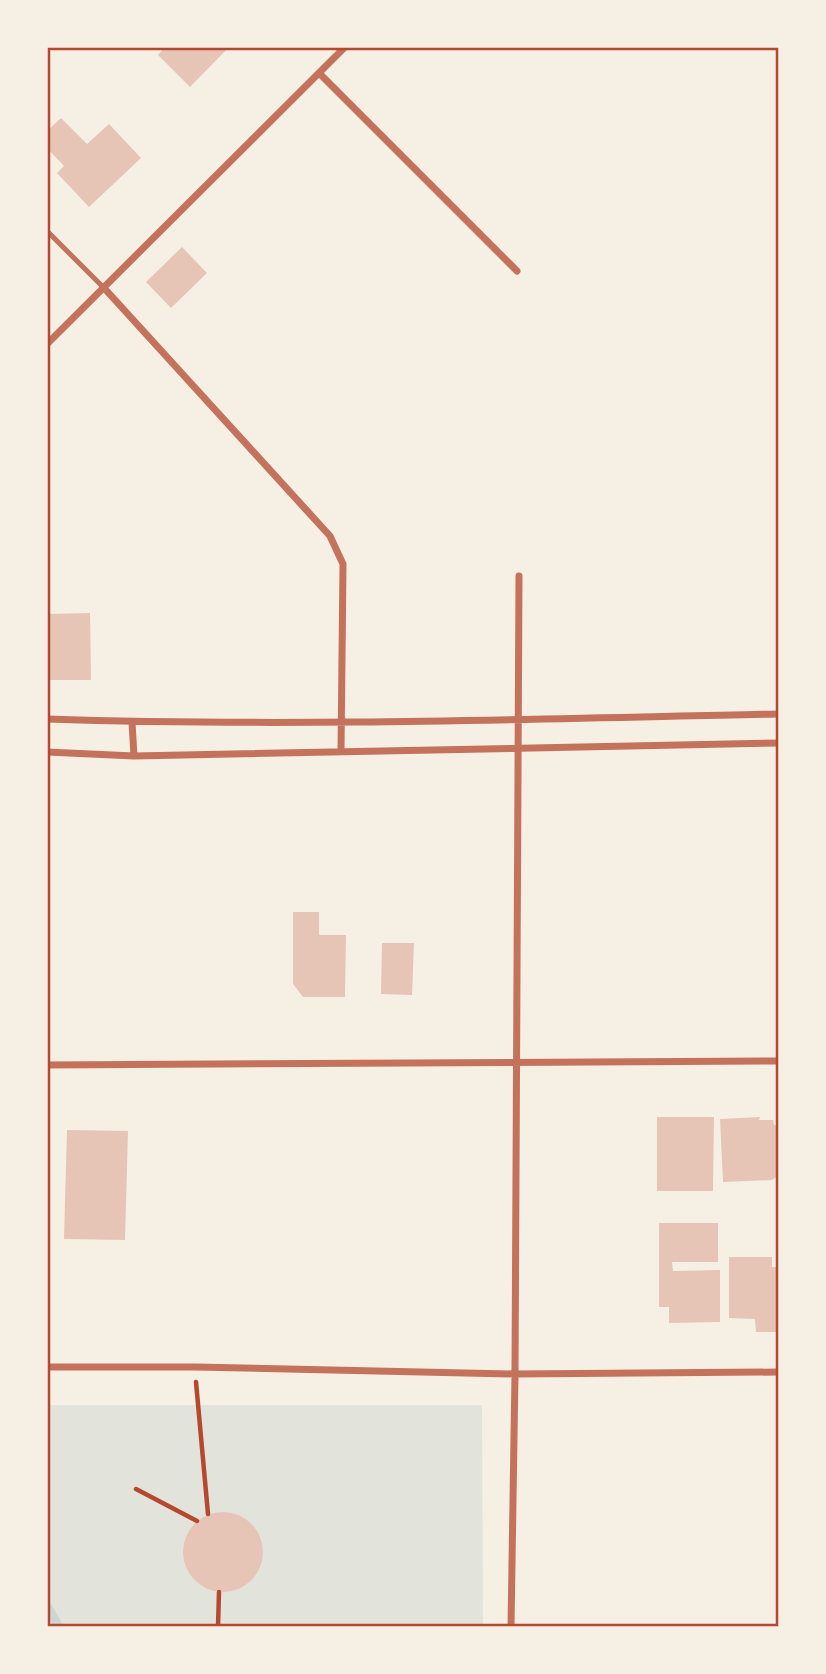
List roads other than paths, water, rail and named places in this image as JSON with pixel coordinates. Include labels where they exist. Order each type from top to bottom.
[{"type":"street","points":[[47,344],[345,47]]},
{"type":"street","points":[[320,74],[517,271]]},
{"type":"street","points":[[105,289],[330,536],[343,564],[341,751]]},
{"type":"street","points":[[511,1627],[519,576]]},
{"type":"street","points":[[47,719],[342,723],[779,714]]},
{"type":"street","points":[[132,722],[134,756]]},
{"type":"street","points":[[47,752],[134,756],[779,743]]},
{"type":"street","points":[[47,1065],[779,1061]]},
{"type":"street","points":[[47,1367],[195,1367],[515,1374],[779,1371]]},
{"type":"lane","points":[[47,231],[105,289]]},
{"type":"waterway","points":[[47,1606],[59,1627]]}]
